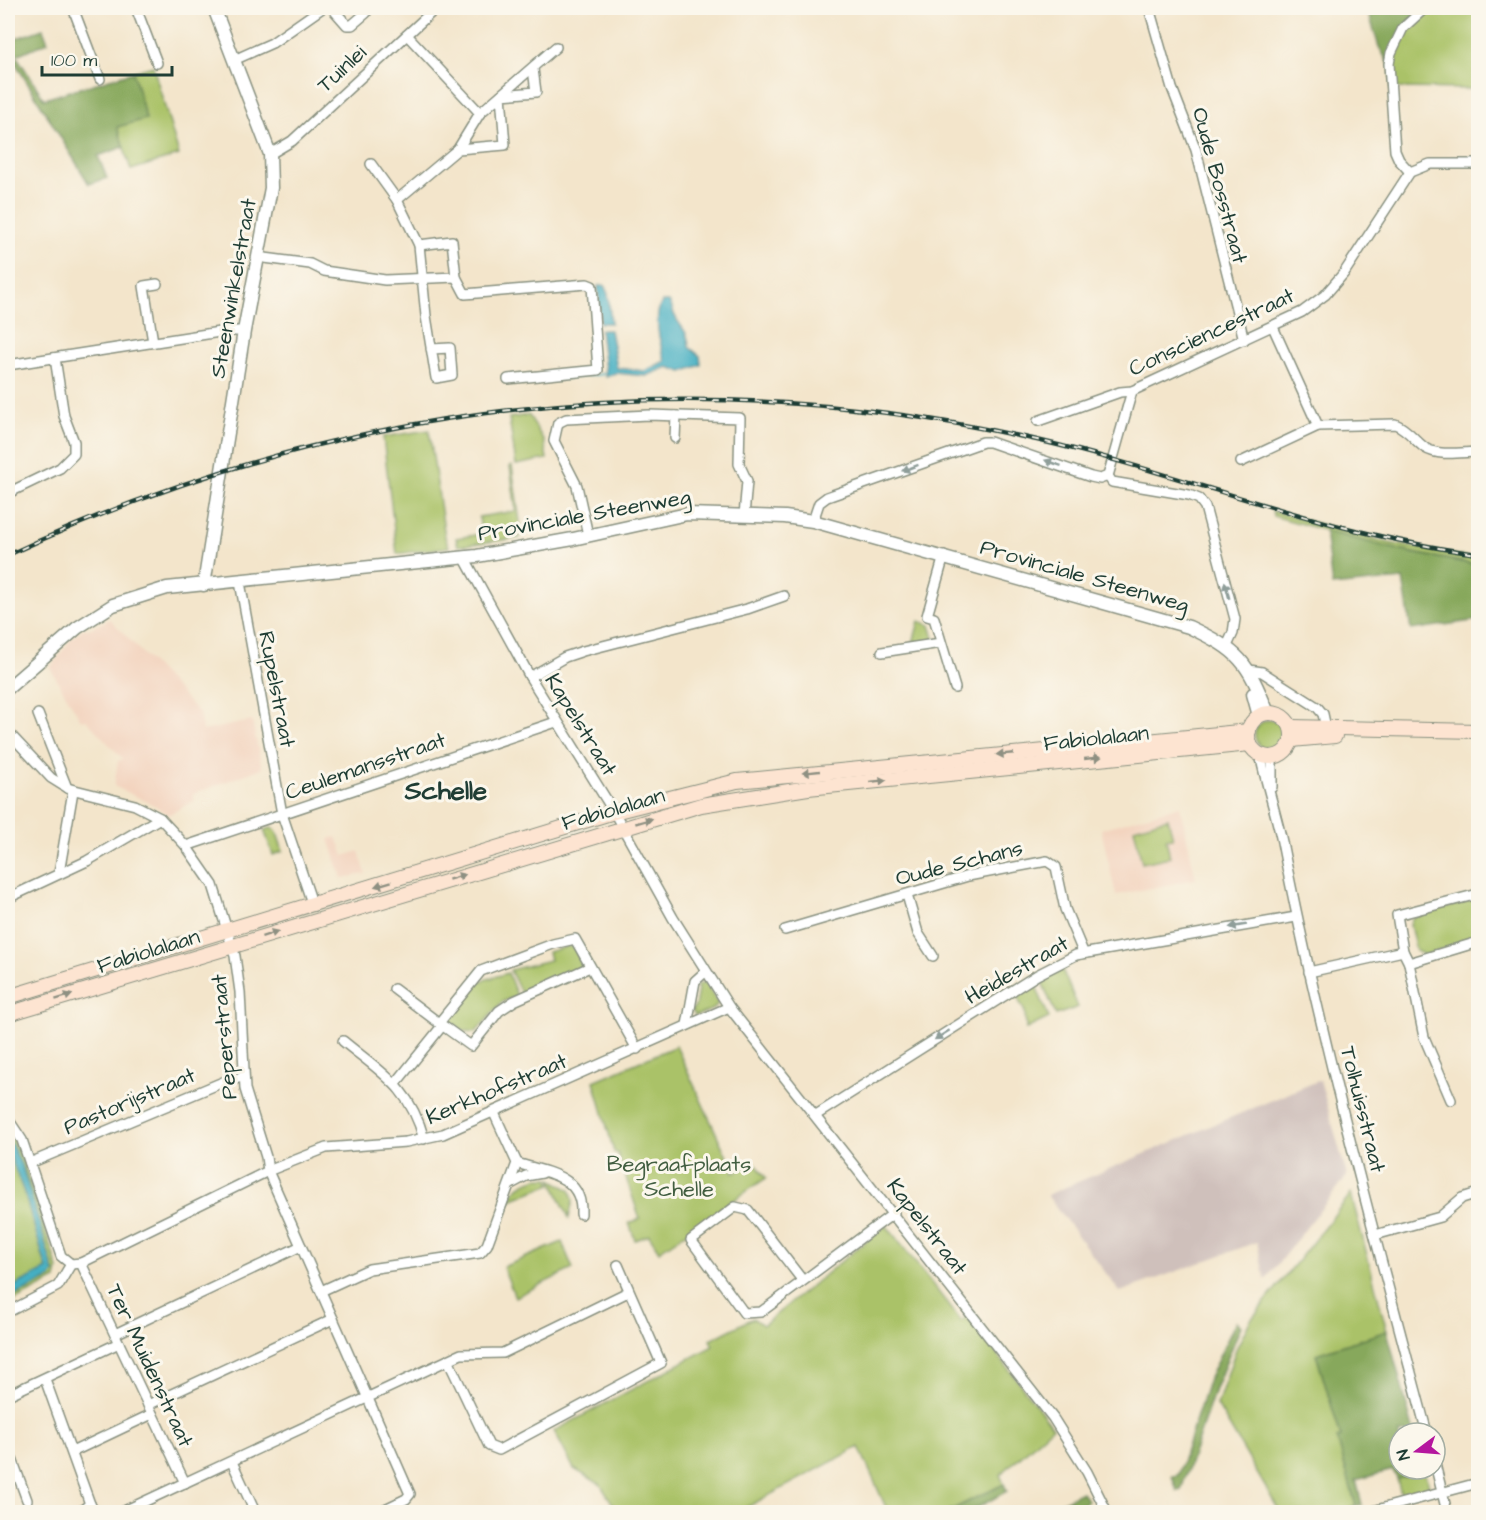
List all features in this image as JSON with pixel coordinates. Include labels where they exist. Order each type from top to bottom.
[{"type":"main road","points":[[1373,731],[1326,728],[1298,733],[1284,752],[1266,755],[1250,737],[1263,715],[1282,716],[1298,733],[1479,731]]},
{"type":"main road","name":"Fabiolalaan","points":[[8,997],[228,929],[313,906],[614,812],[737,781],[1250,737]]},
{"type":"main road","name":"Fabiolalaan","points":[[8,1014],[701,805],[767,793],[1250,737]]},
{"type":"street","points":[[73,8],[100,79]]},
{"type":"street","points":[[136,8],[157,63]]},
{"type":"street","name":"Steenwinkelstraat","points":[[204,585],[244,331],[271,188],[270,154],[214,8]]},
{"type":"street","points":[[234,60],[272,43],[322,8]]},
{"type":"street","points":[[332,8],[347,25],[352,25],[366,13]]},
{"type":"street","name":"Tuinlei","points":[[270,154],[292,141],[436,8]]},
{"type":"street","name":"Oude Bosstraat","points":[[1149,8],[1172,88],[1193,139],[1244,340]]},
{"type":"street","points":[[1425,8],[1398,35],[1389,64],[1395,151],[1399,160],[1410,172],[1431,164],[1479,164]]},
{"type":"street","points":[[407,35],[480,113]]},
{"type":"street","points":[[397,200],[458,149],[480,113],[556,47]]},
{"type":"street","points":[[501,95],[536,92],[533,69]]},
{"type":"street","points":[[458,149],[505,145],[501,95]]},
{"type":"street","points":[[371,164],[397,200],[419,245],[431,349]]},
{"type":"street","name":"Consciencestraat","points":[[1038,420],[1120,392],[1132,391],[1302,312],[1334,285],[1370,236],[1410,172]]},
{"type":"street","points":[[419,245],[452,241],[456,277],[465,294],[591,285],[598,369],[508,379]]},
{"type":"street","points":[[257,257],[310,264],[324,271],[385,280],[456,277]]},
{"type":"street","points":[[153,342],[144,286],[157,284]]},
{"type":"street","points":[[1273,327],[1318,426]]},
{"type":"street","points":[[8,365],[226,331],[244,331]]},
{"type":"street","points":[[8,493],[60,468],[74,454],[74,442],[64,416],[55,358]]},
{"type":"street","points":[[1132,391],[1108,476],[1112,482],[1189,495],[1199,499],[1205,507],[1234,619],[1233,633],[1227,646]]},
{"type":"street","points":[[675,438],[676,416]]},
{"type":"street","points":[[588,535],[577,486],[554,441],[558,423],[566,419],[676,416],[740,418],[739,464],[747,481],[744,516]]},
{"type":"street","points":[[1241,462],[1318,426],[1395,424],[1404,428],[1424,447],[1434,452],[1479,452]]},
{"type":"street","points":[[813,521],[819,503],[827,497],[983,442],[1091,477],[1100,479],[1108,476]]},
{"type":"street","name":"Provinciale Steenweg","points":[[8,688],[76,628],[113,605],[167,588],[464,557],[588,535],[687,514],[813,521],[944,556],[1189,627],[1227,646],[1240,656],[1249,670],[1262,672],[1317,706],[1323,714],[1326,728]]},
{"type":"street","points":[[944,556],[927,616],[934,618],[955,688]]},
{"type":"street","name":"Kapelstraat","points":[[464,557],[556,722],[614,812],[705,972],[729,1006],[1053,1418],[1087,1472],[1107,1512]]},
{"type":"street","name":"Rupelstraat","points":[[240,582],[282,814],[313,906]]},
{"type":"street","points":[[530,677],[566,657],[583,651],[747,609],[784,596]]},
{"type":"street","points":[[882,651],[941,643]]},
{"type":"street","points":[[1249,670],[1263,715]]},
{"type":"street","points":[[38,714],[70,789],[59,873]]},
{"type":"street","name":"Ceulemansstraat","points":[[186,846],[556,722]]},
{"type":"street","name":"Peperstraat","points":[[8,732],[51,778],[70,789],[135,805],[160,818],[186,846],[213,885],[233,946],[240,992],[243,1077],[268,1171],[410,1494],[406,1499],[379,1512]]},
{"type":"street","name":"Tolhuisstraat","points":[[1266,755],[1271,793],[1309,972],[1424,1421]]},
{"type":"street","points":[[8,898],[112,847],[160,818]]},
{"type":"street","name":"Oude Schans","points":[[785,930],[968,876],[1047,861],[1056,867],[1065,909],[1083,952]]},
{"type":"street","points":[[1451,1100],[1424,1037],[1409,963],[1403,951],[1397,915],[1479,894]]},
{"type":"street","points":[[907,895],[918,933],[933,956]]},
{"type":"street","name":"Heidestraat","points":[[816,1115],[1037,975],[1083,952],[1296,917]]},
{"type":"street","points":[[396,1083],[481,971],[491,965],[574,939],[637,1048]]},
{"type":"street","points":[[1409,963],[1479,942]]},
{"type":"street","points":[[1309,972],[1403,951]]},
{"type":"street","points":[[394,989],[471,1046],[499,1011],[514,1001],[590,967]]},
{"type":"street","points":[[687,1025],[695,981],[705,972]]},
{"type":"street","name":"Kerkhofstraat","points":[[76,1264],[268,1171],[337,1146],[424,1140],[494,1113],[729,1006]]},
{"type":"street","points":[[343,1041],[396,1083],[407,1096],[419,1119],[424,1140]]},
{"type":"street","name":"Pastorijstraat","points":[[30,1162],[223,1082],[243,1077]]},
{"type":"street","points":[[321,1291],[369,1269],[480,1253],[488,1245],[517,1163],[494,1113]]},
{"type":"street","name":"Ter Muidenstraat","points":[[8,1119],[22,1140],[61,1256],[76,1264],[117,1339],[185,1483]]},
{"type":"street","points":[[517,1163],[567,1180],[575,1188],[581,1203],[581,1214]]},
{"type":"street","points":[[511,1185],[526,1176],[545,1172]]},
{"type":"street","points":[[1375,1235],[1440,1217],[1462,1198],[1479,1193]]},
{"type":"street","points":[[799,1284],[748,1210],[735,1207],[691,1240],[744,1313],[761,1311],[799,1284],[894,1213]]},
{"type":"street","points":[[8,1395],[45,1379],[117,1339],[301,1246]]},
{"type":"street","points":[[8,1312],[58,1286],[76,1264]]},
{"type":"street","points":[[448,1360],[489,1446],[499,1450],[661,1363],[618,1266]]},
{"type":"street","points":[[122,1512],[448,1360],[470,1353],[502,1353],[628,1292]]},
{"type":"street","points":[[72,1452],[333,1318]]},
{"type":"street","points":[[45,1379],[92,1508],[80,1512]]},
{"type":"street","points":[[8,1448],[27,1500]]},
{"type":"street","points":[[232,1462],[255,1512]]},
{"type":"street","points":[[1440,1481],[1447,1512]]},
{"type":"street","points":[[1369,1512],[1479,1483]]},
{"type":"shaded area","points":[[110,619],[199,713],[202,731],[252,721],[262,768],[193,794],[195,800],[168,815],[156,806],[114,786],[118,761],[123,759],[85,719],[81,720],[50,668],[72,638],[83,629],[89,629]]},
{"type":"shaded area","points":[[1180,806],[1196,879],[1116,895],[1101,829]]},
{"type":"shaded area","points":[[337,837],[344,856],[359,851],[366,874],[342,878],[329,839]]},
{"type":"shaded area","points":[[1320,1080],[1347,1176],[1265,1280],[1257,1242],[1120,1292],[1047,1195]]},
{"type":"green space","points":[[1367,8],[1438,8],[1416,16],[1406,25],[1389,64],[1379,47]]},
{"type":"green space","points":[[1438,8],[1478,8],[1478,89],[1391,88],[1391,53],[1417,15],[1431,14]]},
{"type":"green space","points":[[43,29],[48,42],[16,55],[44,99],[133,72],[146,119],[117,127],[124,147],[98,156],[107,178],[89,184],[8,51],[8,41]]},
{"type":"green space","points":[[153,66],[179,155],[131,170],[117,127],[146,119],[133,72]]},
{"type":"green space","points":[[529,415],[544,441],[547,459],[516,465],[509,418]]},
{"type":"green space","points":[[429,430],[445,537],[449,547],[397,554],[383,437]]},
{"type":"green space","points":[[510,466],[512,466],[521,529],[518,530],[520,538],[458,546],[456,538],[481,534],[479,517],[516,511]]},
{"type":"green space","points":[[1272,511],[1389,543],[1478,559],[1478,565],[1388,548],[1273,516]]},
{"type":"green space","points":[[1325,531],[1411,553],[1478,565],[1478,620],[1411,630],[1403,579],[1332,586]]},
{"type":"green space","points":[[919,621],[930,625],[935,641],[913,643]]},
{"type":"green space","points":[[1270,720],[1281,724],[1285,735],[1281,746],[1270,750],[1259,746],[1255,735],[1259,724]]},
{"type":"green space","points":[[1168,818],[1173,838],[1166,839],[1170,857],[1142,863],[1134,828]]},
{"type":"green space","points":[[271,828],[276,830],[283,851],[273,855],[264,830]]},
{"type":"green space","points":[[1478,898],[1478,939],[1424,955],[1416,951],[1410,925],[1412,918]]},
{"type":"green space","points":[[568,946],[575,948],[582,967],[522,995],[510,970],[550,960],[548,952]]},
{"type":"green space","points":[[1062,969],[1078,1007],[1056,1015],[1042,982]]},
{"type":"green space","points":[[508,973],[517,996],[502,1002],[476,1032],[463,1031],[448,1020],[477,982]]},
{"type":"green space","points":[[705,982],[718,1003],[714,1009],[696,1016],[691,1010],[695,1007],[698,989],[696,986]]},
{"type":"green space","points":[[1036,986],[1049,1018],[1026,1029],[1025,1012],[1017,997]]},
{"type":"green space","name":"Begraafplaats Schelle","points":[[676,1046],[734,1172],[756,1164],[766,1178],[659,1251],[649,1235],[635,1240],[629,1223],[640,1219],[618,1154],[614,1152],[594,1081]]},
{"type":"green space","points":[[8,1131],[20,1151],[58,1269],[56,1279],[8,1304],[8,1299],[51,1278],[54,1272],[15,1151],[8,1138]]},
{"type":"green space","points":[[8,1150],[25,1195],[47,1270],[8,1289]]},
{"type":"green space","points":[[538,1178],[548,1178],[551,1184],[508,1201],[520,1186]]},
{"type":"green space","points":[[551,1179],[570,1190],[573,1200],[569,1218]]},
{"type":"green space","points":[[1351,1194],[1387,1331],[1316,1354],[1341,1437],[1337,1438],[1356,1506],[1331,1512],[1280,1512],[1217,1405],[1236,1349],[1250,1321]]},
{"type":"green space","points":[[886,1225],[961,1321],[968,1316],[1053,1427],[1000,1475],[1004,1484],[947,1512],[888,1512],[859,1447],[738,1512],[618,1512],[600,1484],[574,1469],[554,1431],[713,1346],[710,1340],[753,1318],[763,1325]]},
{"type":"green space","points":[[562,1242],[573,1269],[515,1297],[503,1267]]},
{"type":"green space","points":[[1236,1321],[1241,1326],[1215,1389],[1181,1490],[1177,1491],[1172,1476],[1178,1475],[1209,1378]]},
{"type":"green space","points":[[1387,1331],[1411,1421],[1387,1421],[1387,1472],[1356,1480],[1362,1505],[1356,1506],[1337,1438],[1341,1437],[1316,1354]]},
{"type":"green space","points":[[1398,1481],[1427,1481],[1430,1488],[1401,1494]]},
{"type":"green space","points":[[1004,1484],[1007,1491],[970,1512],[947,1512]]},
{"type":"green space","points":[[1082,1492],[1088,1501],[1075,1508],[1074,1512],[1042,1512]]},
{"type":"water","points":[[604,285],[608,294],[611,323],[600,323],[598,286]]},
{"type":"water","points":[[662,302],[669,302],[686,333],[689,347],[700,356],[701,365],[682,372],[668,367],[646,376],[616,373],[606,377],[600,330],[610,330],[617,368],[645,371],[665,361],[658,323],[659,308]]},
{"type":"water","points":[[8,1138],[23,1169],[54,1272],[51,1278],[8,1299],[8,1289],[47,1269],[25,1195],[8,1150]]},
{"type":"waterway","points":[[531,382],[604,374]]},
{"type":"railway","points":[[8,555],[132,503],[257,461],[384,430],[513,410],[643,400],[773,402],[905,415],[1037,440],[1147,469],[1312,519],[1422,545],[1478,554]]},
{"type":"district","name":"Schelle","points":[[446,790]]}]
